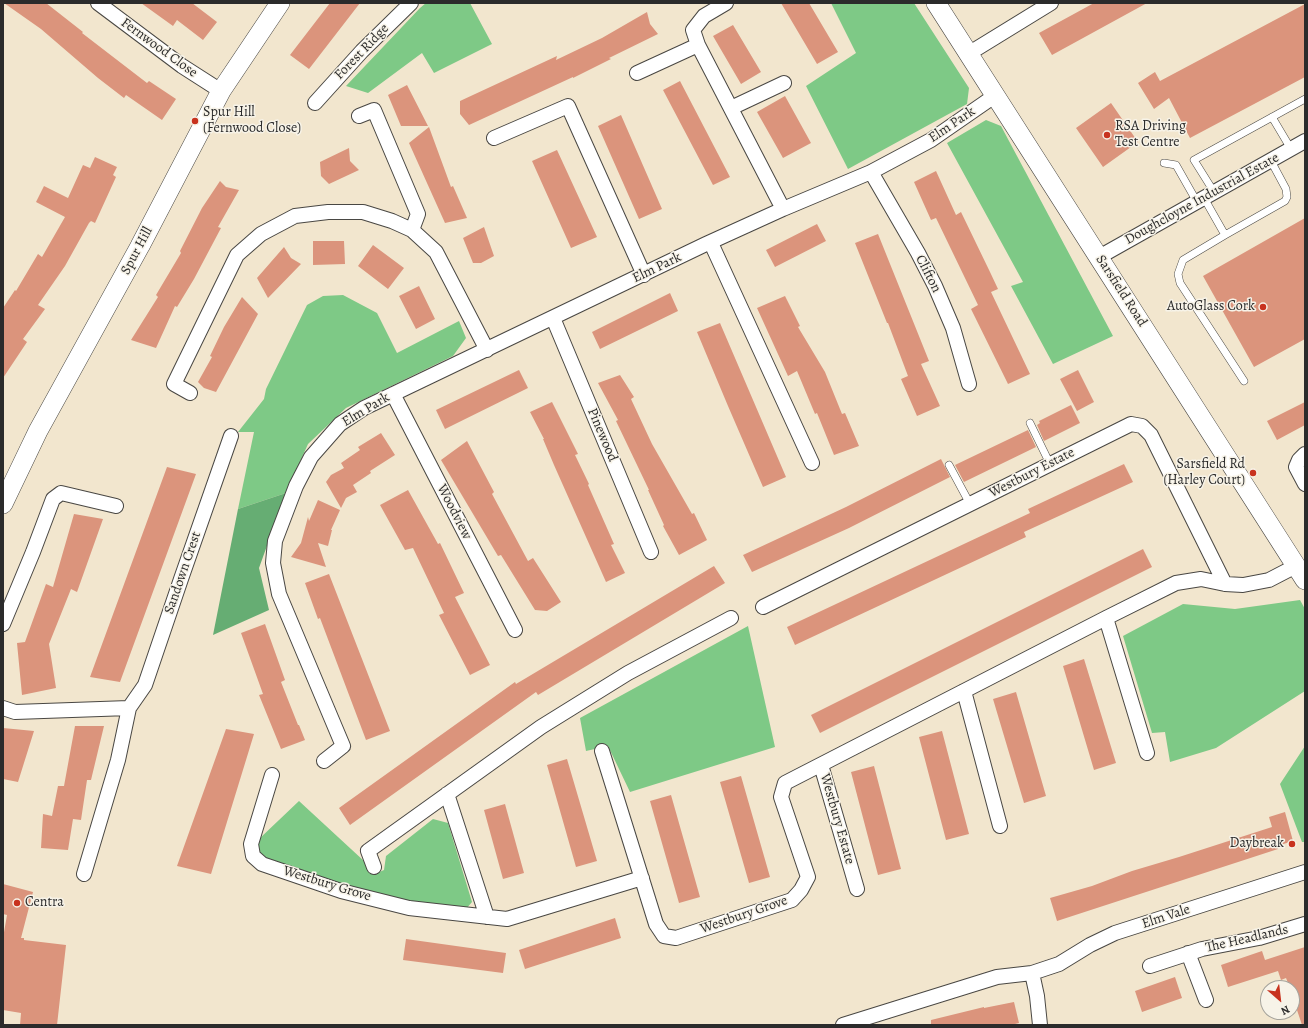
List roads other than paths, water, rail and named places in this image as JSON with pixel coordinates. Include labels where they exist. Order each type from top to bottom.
[{"type":"street","name":"Fernwood Close","points":[[98,3],[182,66],[221,91]]},
{"type":"street","name":"Spur Hill","points":[[3,504],[38,431],[140,246],[221,91],[280,3]]},
{"type":"street","name":"Forest Ridge","points":[[315,103],[362,51],[411,3]]},
{"type":"street","points":[[726,3],[704,16],[693,30],[698,45],[783,209]]},
{"type":"street","name":"Sarsfield Road","points":[[936,3],[1300,573]]},
{"type":"street","points":[[968,54],[1051,3]]},
{"type":"street","points":[[637,73],[698,45]]},
{"type":"street","points":[[731,108],[784,83]]},
{"type":"street","name":"Elm Park","points":[[324,761],[343,746],[279,594],[273,563],[275,541],[296,486],[311,457],[340,424],[364,408],[711,243],[783,209],[871,172],[931,140],[996,95]]},
{"type":"street","points":[[494,138],[568,106],[644,275]]},
{"type":"street","points":[[359,116],[374,110],[418,214],[412,230]]},
{"type":"street","name":"Doughcloyne Industrial Estate","points":[[1099,257],[1305,142]]},
{"type":"street","name":"Clifton","points":[[871,172],[918,253],[935,286],[953,328],[969,384]]},
{"type":"street","points":[[190,393],[174,384],[238,255],[261,234],[295,216],[328,212],[362,212],[392,221],[412,230],[436,252],[487,350]]},
{"type":"street","points":[[711,243],[812,463]]},
{"type":"street","name":"Pinewood","points":[[553,318],[651,552]]},
{"type":"street","name":"Woodview","points":[[393,394],[515,630]]},
{"type":"street","name":"Westbury Estate","points":[[763,607],[1131,424],[1142,426],[1151,434],[1226,584]]},
{"type":"street","name":"Sandown Crest","points":[[84,874],[118,760],[129,708],[145,685],[231,436]]},
{"type":"street","points":[[1305,454],[1299,460],[1296,467],[1305,484]]},
{"type":"street","points":[[3,624],[53,499],[61,493],[116,506]]},
{"type":"street","name":"Westbury Estate","points":[[857,889],[821,764],[1176,583],[1201,579],[1226,584],[1243,585],[1300,573]]},
{"type":"street","points":[[374,867],[368,850],[548,723],[628,674],[731,618]]},
{"type":"street","points":[[1106,618],[1147,752]]},
{"type":"street","points":[[964,691],[1000,826]]},
{"type":"street","points":[[3,708],[15,712],[129,708]]},
{"type":"street","name":"Westbury Grove","points":[[602,751],[656,924],[664,936],[676,938],[792,900],[801,890],[808,877],[781,797],[785,783],[821,764]]},
{"type":"street","name":"Westbury Grove","points":[[272,775],[251,844],[253,856],[262,864],[341,891],[409,908],[507,919],[642,878]]},
{"type":"street","points":[[447,794],[487,917]]},
{"type":"street","name":"Elm Vale","points":[[843,1025],[997,978],[1032,973],[1059,964],[1090,945],[1115,933],[1305,872]]},
{"type":"street","name":"The Headlands","points":[[1150,966],[1202,949],[1260,938],[1305,924]]},
{"type":"street","name":"The Headlands","points":[[1188,953],[1206,1000]]},
{"type":"street","points":[[1032,973],[1037,996],[1040,1025]]},
{"type":"lane","points":[[1225,235],[1205,198],[1194,160],[1305,98]]},
{"type":"lane","points":[[1272,117],[1291,149]]},
{"type":"lane","points":[[1244,381],[1180,283],[1178,274],[1183,260],[1285,201],[1287,197],[1286,189],[1271,161]]},
{"type":"lane","points":[[1164,163],[1176,166],[1205,198]]},
{"type":"lane","points":[[1030,423],[1050,464]]},
{"type":"lane","points":[[949,465],[970,504]]},
{"type":"place","name":"Spur Hill (Fernwood Close)","points":[[195,121]]},
{"type":"place","name":"RSA Driving Test Centre","points":[[1107,135]]},
{"type":"place","name":"AutoGlass Cork","points":[[1263,307]]},
{"type":"place","name":"Sarsfield Rd (Harley Court)","points":[[1253,473]]},
{"type":"place","name":"Daybreak","points":[[1292,844]]},
{"type":"place","name":"Centra","points":[[17,903]]}]
